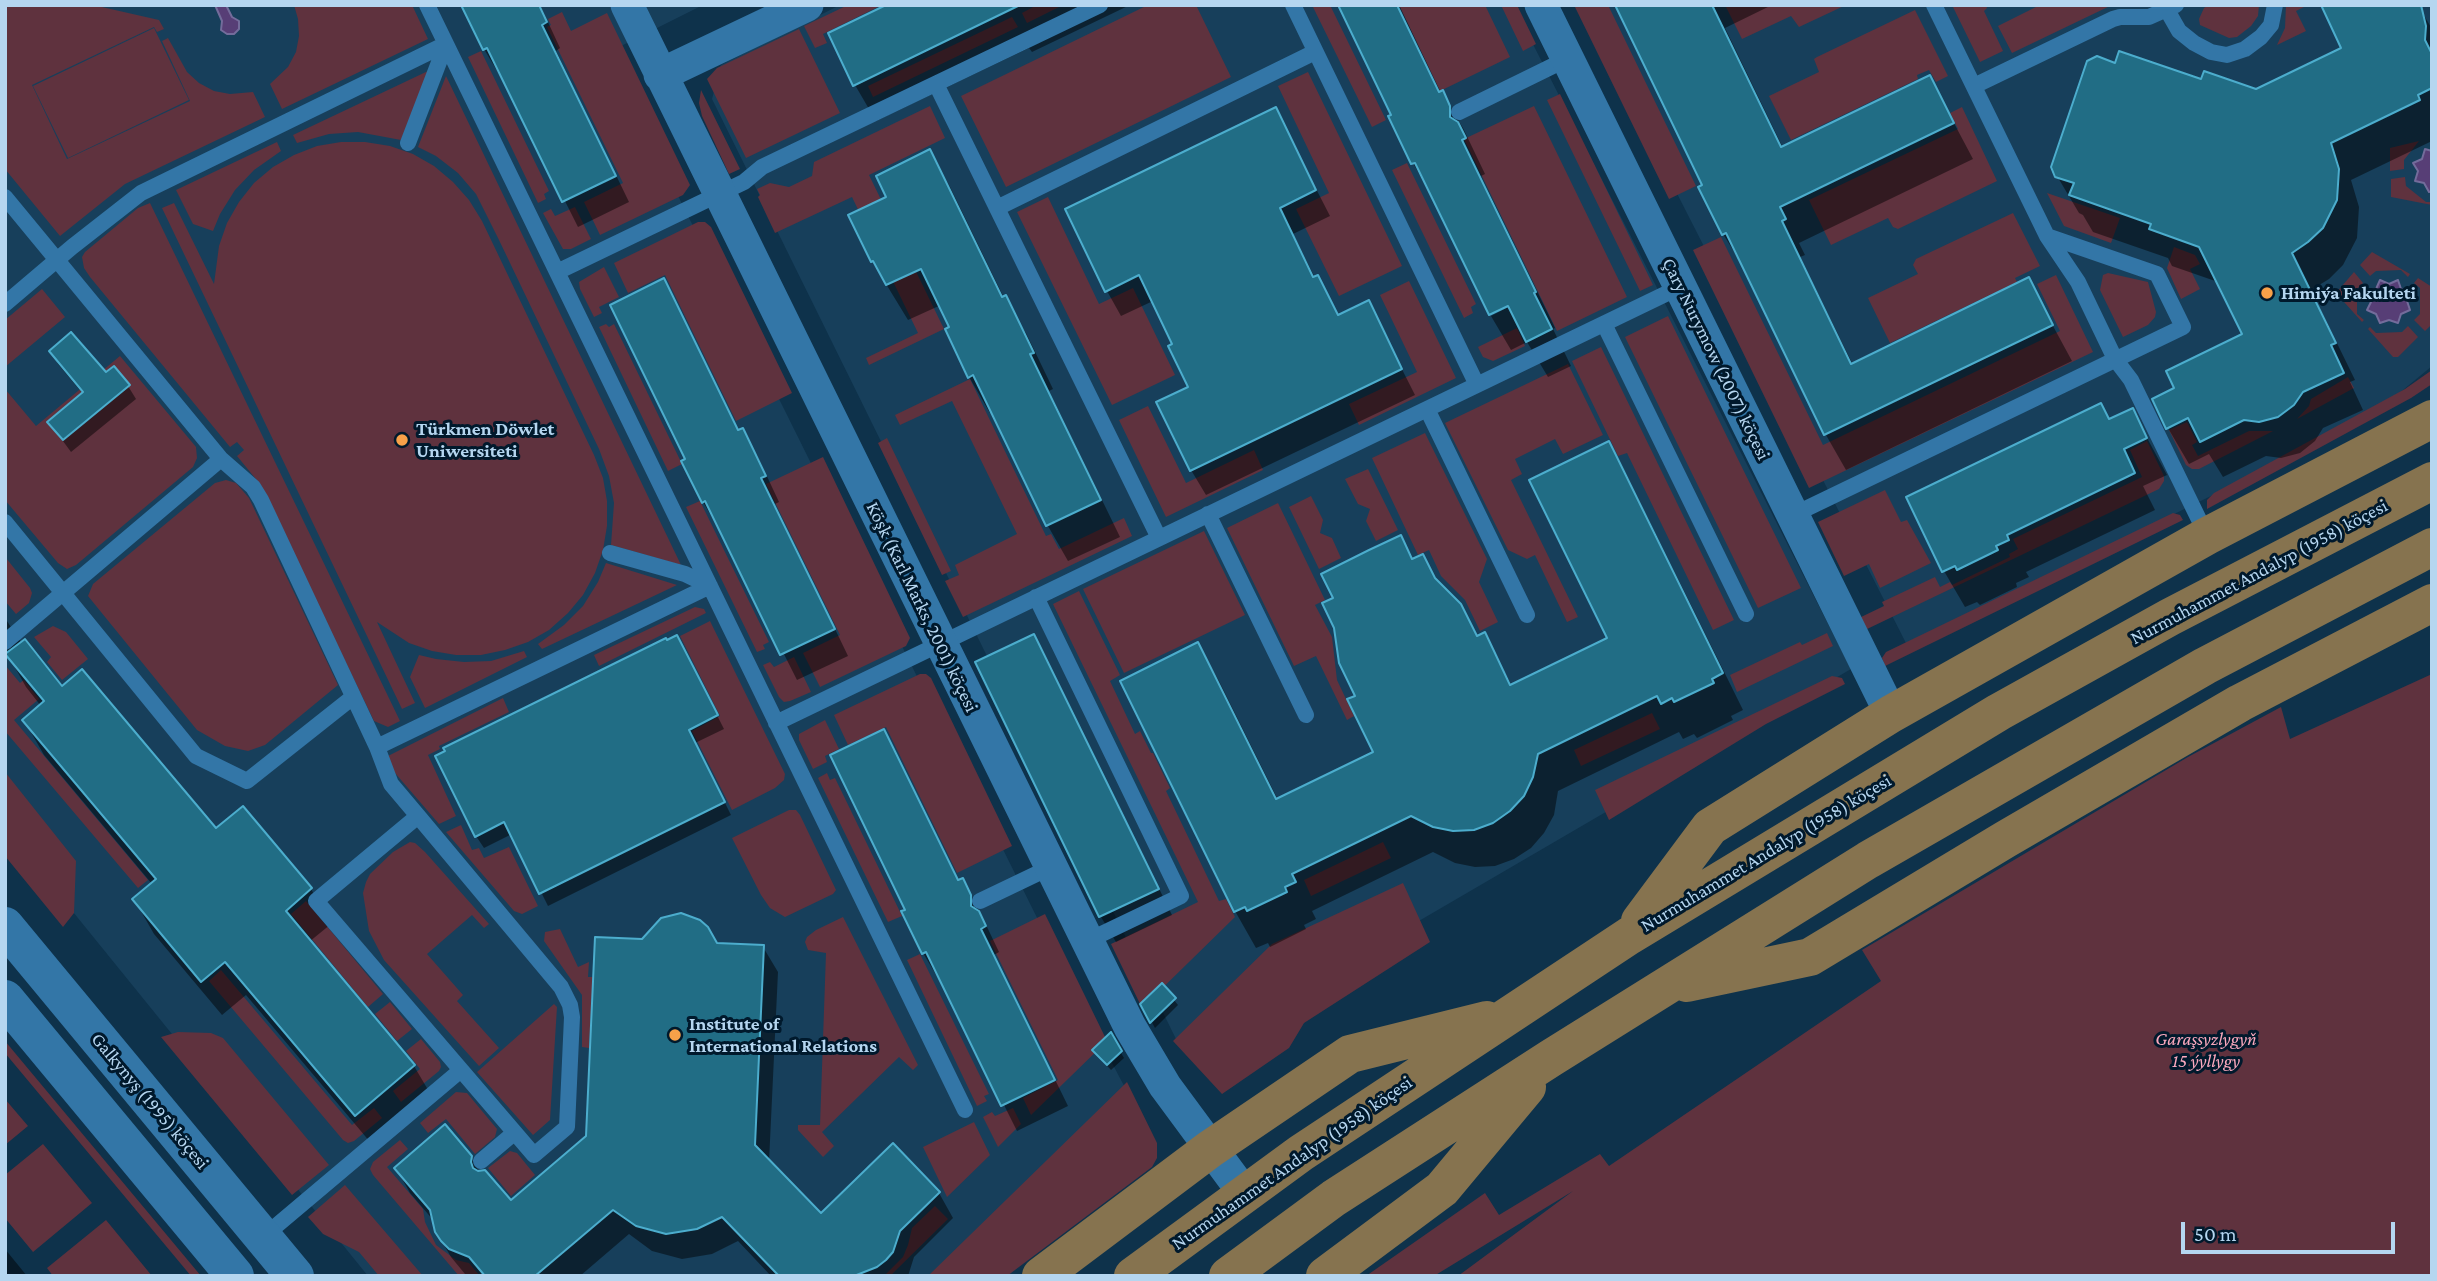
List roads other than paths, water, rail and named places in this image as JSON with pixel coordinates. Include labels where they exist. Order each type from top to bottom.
[{"type":"main road","points":[[1629,936],[1710,827],[1891,714],[2207,536],[2431,419]]},
{"type":"main road","name":"Nurmuhammet Andalyp (1958) köçesi","points":[[1133,1276],[1244,1193],[1629,936],[1999,712],[2170,617],[2432,481]]},
{"type":"main road","points":[[1228,1276],[1334,1198],[1551,1058],[1868,860],[2205,666],[2432,547]]},
{"type":"main road","points":[[1661,989],[1810,957],[2240,703],[2432,603]]},
{"type":"main road","name":"Galkynyş (1995) köçesi","points":[[5,926],[295,1276]]},
{"type":"main road","points":[[5,999],[235,1276]]},
{"type":"main road","points":[[1041,1276],[1210,1149],[1350,1054],[1516,1012]]},
{"type":"main road","points":[[1325,1276],[1442,1189],[1551,1058]]},
{"type":"street","name":"Köşk (Karl Marks, 2001) köçesi","points":[[627,5],[1142,1049],[1165,1086],[1244,1193]]},
{"type":"street","points":[[660,75],[807,5]]},
{"type":"street","name":"Çary Nurymow (2007) köçesi","points":[[1541,5],[1891,714]]},
{"type":"lane","points":[[427,5],[965,1110]]},
{"type":"lane","points":[[557,272],[744,182],[762,167],[1100,5]]},
{"type":"lane","points":[[1293,5],[1477,385]]},
{"type":"lane","points":[[1934,5],[2047,236],[2078,282],[2115,359],[2131,380],[2207,536]]},
{"type":"lane","points":[[1973,86],[2113,19],[2149,17],[2172,7],[2179,31],[2211,52],[2227,55],[2245,49],[2261,37],[2271,25],[2275,14],[2274,5]]},
{"type":"lane","points":[[408,143],[446,44]]},
{"type":"lane","points":[[5,304],[141,193],[446,44]]},
{"type":"lane","points":[[997,208],[1315,52]]},
{"type":"lane","points":[[1459,112],[1567,59]]},
{"type":"lane","points":[[936,84],[1159,538]]},
{"type":"lane","points":[[5,197],[221,459],[242,476],[261,500],[377,747],[391,784],[418,816],[561,987],[570,1005],[572,1017],[567,1127],[534,1155],[316,901],[418,816]]},
{"type":"lane","points":[[1793,515],[2183,327],[2157,274],[2047,236]]},
{"type":"lane","points":[[776,723],[1680,288]]},
{"type":"lane","points":[[1604,324],[1746,614]]},
{"type":"lane","points":[[1427,409],[1527,615]]},
{"type":"lane","points":[[5,642],[221,459]]},
{"type":"lane","points":[[1208,514],[1306,715]]},
{"type":"lane","points":[[5,522],[196,755],[247,781],[353,697]]},
{"type":"lane","points":[[610,554],[685,575],[710,586]]},
{"type":"lane","points":[[377,747],[710,586]]},
{"type":"lane","points":[[1036,597],[1181,896],[1087,941]]},
{"type":"lane","points":[[980,901],[1051,867]]},
{"type":"lane","points":[[263,1237],[461,1070]]},
{"type":"lane","points":[[481,1161],[514,1133]]},
{"type":"place","name":"Himiýa Fakulteti","points":[[2267,293]]},
{"type":"place","name":"Türkmen Döwlet Uniwersiteti","points":[[402,440]]},
{"type":"place","name":"Institute of International Relations","points":[[675,1035]]},
{"type":"park label","name":"Garaşsyzlygyň 15 ýyllygy","points":[[2206,1050]]}]
